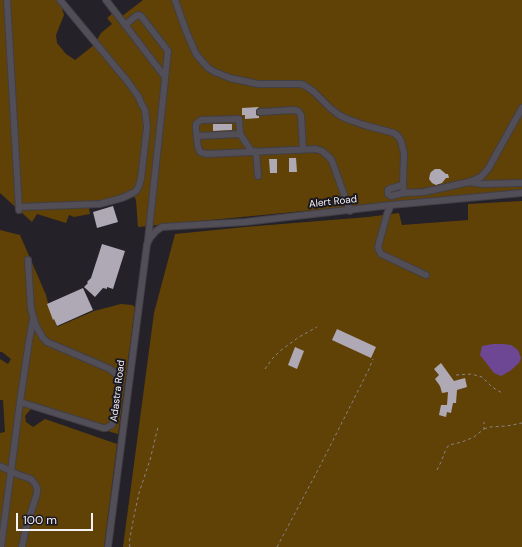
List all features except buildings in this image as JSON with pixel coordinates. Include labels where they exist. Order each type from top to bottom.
[{"type":"street","points":[[7,0],[19,209],[100,204],[129,195],[136,190],[141,179],[147,127],[144,110],[138,96],[60,0]]},
{"type":"street","points":[[106,0],[165,77]]},
{"type":"street","points":[[175,0],[196,54],[208,68],[230,78],[258,84],[304,85],[313,91],[330,108],[346,119],[394,133],[398,136],[404,153],[404,193]]},
{"type":"street","name":"Adastra Road","points":[[108,547],[149,241],[168,51],[143,18],[139,15],[125,25]]},
{"type":"street","points":[[403,185],[389,188],[388,192],[391,196],[404,193],[424,192],[469,182],[481,177],[488,169],[522,108]]},
{"type":"street","points":[[260,112],[296,110],[300,112],[303,149]]},
{"type":"street","points":[[258,176],[254,151],[240,134],[239,119],[201,120],[198,122],[196,125],[199,150],[203,153],[254,151],[303,149],[316,149],[322,151],[330,158],[350,211]]},
{"type":"street","points":[[197,136],[240,134]]},
{"type":"street","points":[[469,182],[483,184],[522,183]]},
{"type":"street","name":"Alert Road","points":[[149,241],[156,231],[162,227],[246,222],[391,205],[522,193]]},
{"type":"street","points":[[391,205],[378,247],[381,254],[426,275]]},
{"type":"street","points":[[20,402],[103,428],[112,425],[114,420],[120,382],[118,376],[110,369],[47,342],[39,333],[31,309],[28,260]]},
{"type":"street","points":[[1,547],[20,402],[33,318]]},
{"type":"street","points":[[0,466],[31,479],[37,488],[37,493],[22,547]]},
{"type":"path","points":[[265,369],[280,351],[299,337],[317,327]]},
{"type":"path","points":[[277,547],[320,466],[373,359]]},
{"type":"path","points":[[456,375],[471,374],[482,377],[492,388],[502,393]]},
{"type":"path","points":[[484,422],[484,429]]},
{"type":"path","points":[[436,470],[449,445],[474,437],[484,429],[490,427],[522,423]]},
{"type":"path","points":[[130,547],[129,543],[139,493],[150,460],[158,427]]},
{"type":"shaded area","points":[[0,0],[56,0],[62,8],[64,15],[56,35],[57,43],[66,54],[75,60],[94,45],[101,33],[112,24],[107,18],[112,14],[117,20],[143,0],[522,0],[522,190],[138,227],[136,200],[132,192],[101,201],[89,208],[90,214],[74,217],[69,215],[66,223],[37,214],[32,222],[0,193]]},
{"type":"shaded area","points":[[522,201],[522,547],[123,547],[154,313],[175,234],[399,213],[402,225],[468,220],[468,204]]},
{"type":"shaded area","points":[[0,230],[20,235],[46,295],[57,327],[94,311],[121,304],[132,305],[135,307],[118,434],[31,409],[25,416],[26,422],[33,427],[45,419],[117,444],[104,547],[0,547],[0,433],[5,432],[3,400],[0,400],[0,359],[8,364],[11,359],[0,352]]},
{"type":"shaded area","points":[[493,344],[511,345],[518,350],[521,358],[519,363],[510,371],[501,376],[494,373],[480,355],[482,346]]}]
